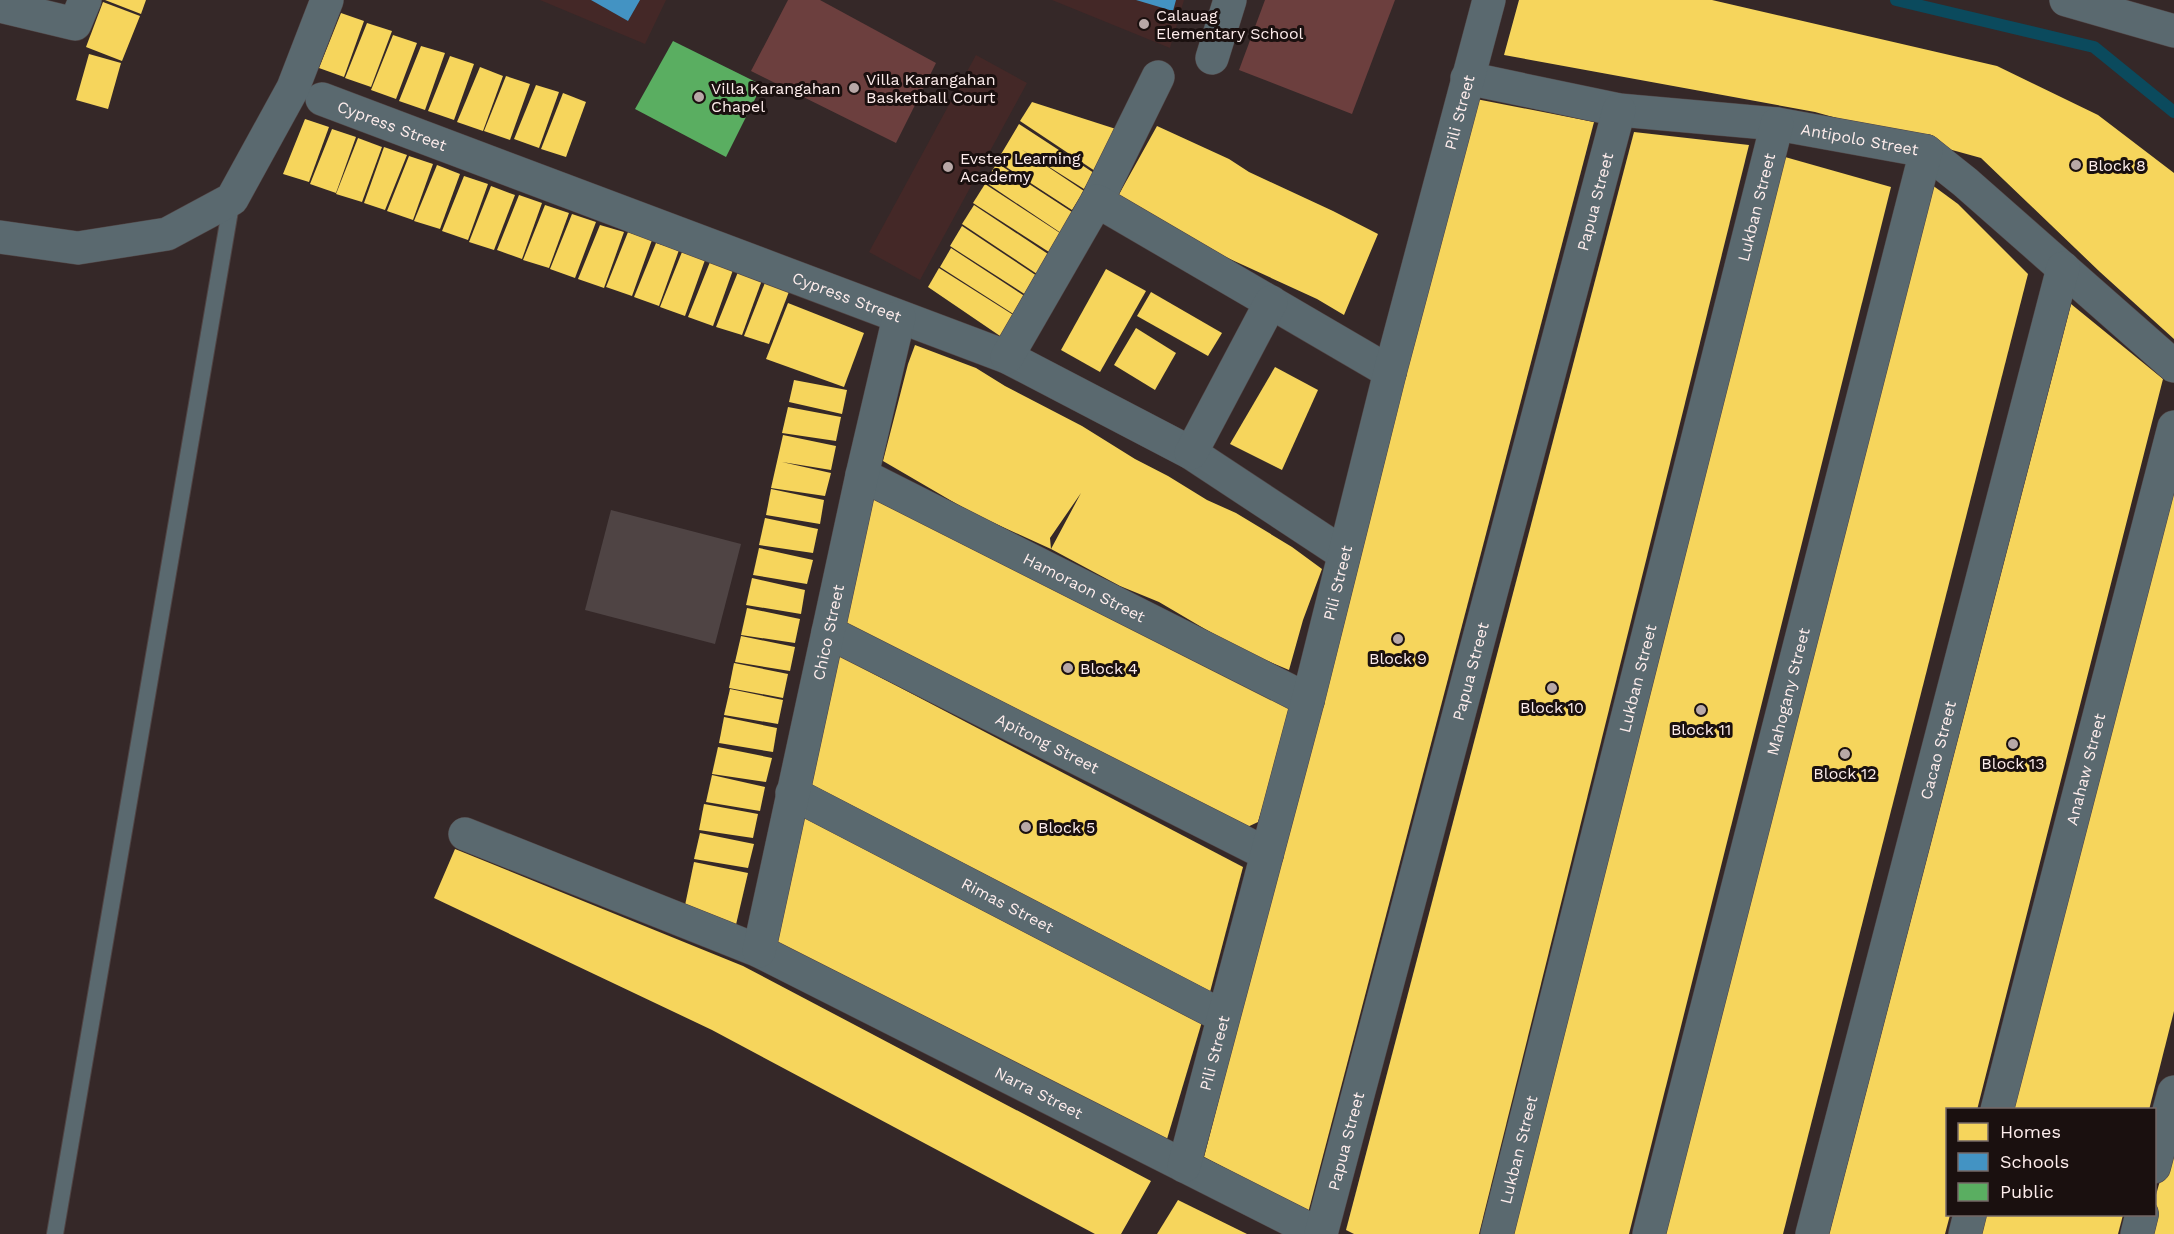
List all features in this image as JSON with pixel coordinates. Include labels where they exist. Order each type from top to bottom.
[{"type":"street","points":[[0,6],[75,24],[85,0]]},
{"type":"street","points":[[0,237],[78,248],[167,234],[232,199],[293,88],[327,0]]},
{"type":"street","points":[[1212,58],[1230,0]]},
{"type":"street","name":"Pili Street","points":[[1184,1166],[1222,1016],[1308,700],[1390,372],[1489,0]]},
{"type":"street","points":[[2066,0],[2174,31]]},
{"type":"street","points":[[1008,357],[1097,201],[1158,77]]},
{"type":"street","name":"Antipolo Street","points":[[1467,78],[1619,110],[1777,124],[1926,151],[1965,182],[2174,366]]},
{"type":"street","name":"Cypress Street","points":[[322,99],[1008,357],[1191,453],[1344,554]]},
{"type":"street","name":"Papua Street","points":[[1320,1234],[1619,110]]},
{"type":"street","name":"Lukban Street","points":[[1497,1234],[1777,124]]},
{"type":"street","name":"Mahogany Street","points":[[1649,1234],[1926,151]]},
{"type":"street","points":[[1097,201],[1390,372]]},
{"type":"street","name":"Cacao Street","points":[[1812,1234],[2062,268]]},
{"type":"street","points":[[1191,453],[1271,302]]},
{"type":"street","name":"Chico Street","points":[[759,951],[862,475],[899,317]]},
{"type":"street","name":"Anahaw Street","points":[[1998,1108],[2174,427]]},
{"type":"street","name":"Hamoraon Street","points":[[862,475],[1308,700]]},
{"type":"street","name":"Apitong Street","points":[[828,632],[1267,854]]},
{"type":"street","name":"Rimas Street","points":[[792,793],[1222,1016]]},
{"type":"street","name":"Narra Street","points":[[465,834],[759,951],[1320,1234]]},
{"type":"street","points":[[2156,1160],[2174,1092]]},
{"type":"street","points":[[1965,1234],[1970,1216]]},
{"type":"street","points":[[2137,1234],[2142,1216]]},
{"type":"lane","points":[[56,1234],[232,199]]},
{"type":"shaded area","points":[[540,0],[666,0],[645,44]]},
{"type":"shaded area","name":"Villa Karangahan Basketball Court","points":[[788,0],[820,0],[936,63],[896,143],[751,71]]},
{"type":"shaded area","name":"Calauag Elementary School","points":[[1052,0],[1184,0],[1170,48]]},
{"type":"shaded area","points":[[1265,0],[1395,0],[1352,114],[1239,70]]},
{"type":"shaded area","name":"Evster Learning Academy","points":[[976,55],[1027,83],[920,280],[869,252]]},
{"type":"building: Homes","points":[[105,0],[146,0],[141,14]]},
{"type":"building: Homes","name":"Block 8","points":[[1519,0],[1712,0],[1997,66],[2098,115],[2174,173],[2174,339],[1981,158],[1815,112],[1504,55]]},
{"type":"building: Homes","points":[[103,2],[140,16],[122,61],[86,47]]},
{"type":"building: Homes","points":[[341,13],[364,21],[344,77],[319,68]]},
{"type":"building: Homes","points":[[367,23],[392,31],[371,87],[345,78]]},
{"type":"building: Homes","points":[[393,35],[417,43],[396,99],[371,90]]},
{"type":"building: Homes","points":[[421,46],[445,53],[425,110],[399,101]]},
{"type":"building: Homes","points":[[89,54],[121,63],[108,109],[76,100]]},
{"type":"building: Homes","points":[[450,56],[474,64],[454,120],[428,111]]},
{"type":"building: Homes","points":[[480,67],[503,76],[483,131],[457,122]]},
{"type":"building: Homes","points":[[506,76],[530,84],[510,140],[484,131]]},
{"type":"building: Homes","points":[[536,85],[559,92],[539,148],[514,139]]},
{"type":"building: Homes","points":[[563,93],[586,102],[566,157],[541,149]]},
{"type":"building: Homes","name":"Block 9","points":[[1476,99],[1594,122],[1308,1213],[1204,1157]]},
{"type":"building: Homes","points":[[1032,102],[1119,130],[1095,171],[1020,121]]},
{"type":"building: Homes","points":[[305,119],[329,127],[309,182],[283,174]]},
{"type":"building: Homes","points":[[1019,124],[1094,173],[1084,189],[1021,149],[1084,191],[1072,210],[997,161]]},
{"type":"building: Homes","points":[[1157,126],[1229,159],[1249,172],[1378,234],[1344,315],[1317,299],[1219,254],[1118,196]]},
{"type":"building: Homes","points":[[332,129],[356,137],[336,193],[310,184]]},
{"type":"building: Homes","name":"Block 10","points":[[1634,132],[1749,145],[1479,1234],[1354,1234],[1346,1230]]},
{"type":"building: Homes","points":[[358,138],[382,147],[362,202],[336,194]]},
{"type":"building: Homes","points":[[384,147],[407,155],[385,210],[364,203]]},
{"type":"building: Homes","points":[[409,156],[433,164],[413,220],[387,211]]},
{"type":"building: Homes","name":"Block 11","points":[[1785,157],[1891,187],[1629,1234],[1506,1234]]},
{"type":"building: Homes","points":[[997,163],[1072,212],[1061,233],[985,182]]},
{"type":"building: Homes","points":[[437,165],[460,174],[440,229],[414,221]]},
{"type":"building: Homes","points":[[464,176],[488,184],[468,240],[442,231]]},
{"type":"building: Homes","name":"Block 12","points":[[1928,182],[1958,204],[2028,274],[1783,1234],[1663,1234]]},
{"type":"building: Homes","points":[[985,184],[1060,233],[1049,252],[973,203]]},
{"type":"building: Homes","points":[[491,186],[515,195],[494,250],[469,242]]},
{"type":"building: Homes","points":[[519,195],[542,203],[522,259],[497,250]]},
{"type":"building: Homes","points":[[545,205],[569,213],[549,268],[523,260]]},
{"type":"building: Homes","points":[[974,205],[1048,254],[1037,274],[962,224]]},
{"type":"building: Homes","points":[[572,214],[596,222],[575,278],[550,269]]},
{"type":"building: Homes","points":[[600,225],[624,232],[604,288],[578,279]]},
{"type":"building: Homes","points":[[962,226],[1037,276],[1026,295],[950,246]]},
{"type":"building: Homes","points":[[628,232],[652,240],[632,296],[606,287]]},
{"type":"building: Homes","points":[[656,243],[679,250],[659,306],[634,297]]},
{"type":"building: Homes","points":[[951,248],[1026,297],[1015,315],[940,267]]},
{"type":"building: Homes","points":[[682,252],[705,260],[685,316],[660,307]]},
{"type":"building: Homes","points":[[710,262],[733,270],[713,326],[688,317]]},
{"type":"building: Homes","points":[[939,268],[1015,316],[1003,338],[928,287]]},
{"type":"building: Homes","points":[[1106,269],[1146,291],[1100,372],[1061,350]]},
{"type":"building: Homes","points":[[738,272],[762,280],[742,335],[716,327]]},
{"type":"building: Homes","points":[[766,280],[790,289],[769,344],[744,336]]},
{"type":"building: Homes","points":[[1151,292],[1222,333],[1208,356],[1137,316]]},
{"type":"building: Homes","points":[[788,303],[864,333],[844,387],[766,359]]},
{"type":"building: Homes","name":"Block 13","points":[[2071,304],[2163,379],[1978,1108],[1946,1108],[1946,1216],[1950,1216],[1945,1234],[1829,1234]]},
{"type":"building: Homes","points":[[1136,328],[1176,353],[1155,390],[1114,365]]},
{"type":"building: Homes","points":[[915,345],[976,368],[1005,386],[1082,426],[1207,500],[1236,513],[1292,547],[1322,569],[1303,620],[1289,670],[1239,649],[1159,602],[1120,586],[1051,549],[974,514],[883,461]],"holes":[[[1081,493],[1051,549],[1050,538]]]},
{"type":"building: Homes","points":[[1275,367],[1318,390],[1282,470],[1230,444]]},
{"type":"building: Homes","points":[[794,380],[847,390],[842,414],[789,402]]},
{"type":"building: Homes","points":[[788,407],[841,417],[836,441],[782,433]]},
{"type":"building: Homes","points":[[783,435],[836,446],[831,470],[782,462],[831,473],[825,496],[771,488]]},
{"type":"building: Homes","points":[[771,489],[824,500],[820,524],[766,515]]},
{"type":"building: Homes","points":[[2174,492],[2174,1011],[2150,1108],[2013,1108]]},
{"type":"building: Homes","name":"Block 4","points":[[872,496],[1294,706],[1258,822],[1241,830],[842,630]]},
{"type":"building: Homes","points":[[765,518],[818,529],[813,553],[759,545]]},
{"type":"building: Homes","points":[[759,548],[813,560],[807,584],[753,575]]},
{"type":"building: Homes","points":[[752,578],[805,590],[801,614],[746,605]]},
{"type":"building: Homes","points":[[747,608],[800,619],[795,643],[741,635]]},
{"type":"building: Homes","points":[[741,636],[795,647],[790,671],[735,662]]},
{"type":"building: Homes","name":"Block 5","points":[[834,653],[1243,867],[1210,992],[806,787]]},
{"type":"building: Homes","points":[[734,663],[788,674],[783,698],[729,688]]},
{"type":"building: Homes","points":[[730,689],[783,700],[778,724],[724,715]]},
{"type":"building: Homes","points":[[724,717],[777,728],[773,752],[719,743]]},
{"type":"building: Homes","points":[[718,747],[772,758],[766,782],[712,774]]},
{"type":"building: Homes","points":[[712,775],[765,787],[760,811],[706,802]]},
{"type":"building: Homes","points":[[704,804],[758,814],[753,838],[699,830]]},
{"type":"building: Homes","points":[[799,813],[1204,1015],[1167,1139],[775,945]]},
{"type":"building: Homes","points":[[700,833],[754,844],[748,868],[694,859]]},
{"type":"building: Homes","points":[[455,849],[743,966],[1151,1181],[1121,1234],[1095,1234],[712,1030],[434,898]]},
{"type":"building: Homes","points":[[694,862],[748,873],[735,929],[683,915]]},
{"type":"building: Homes","points":[[2174,1131],[2174,1234],[2146,1234],[2153,1216],[2156,1216],[2156,1195]]},
{"type":"building: Homes","points":[[1178,1200],[1247,1234],[1157,1234]]},
{"type":"building: Homes","points":[[1985,1216],[2123,1216],[2118,1234],[1980,1234]]},
{"type":"building: Schools","points":[[591,0],[640,0],[628,21]]},
{"type":"building: Schools","points":[[1136,0],[1176,0],[1173,11]]},
{"type":"building: Public","name":"Villa Karangahan Chapel","points":[[673,41],[762,85],[726,157],[635,109]]},
{"type":"building: Other","points":[[611,510],[741,544],[715,644],[585,610]]},
{"type":"waterway","points":[[1896,0],[2094,47],[2174,112]]},
{"type":"place","name":"Calauag Elementary School","points":[[1144,24]]},
{"type":"place","name":"Villa Karangahan Basketball Court","points":[[854,88]]},
{"type":"place","name":"Villa Karangahan Chapel","points":[[699,97]]},
{"type":"place","name":"Block 8","points":[[2076,165]]},
{"type":"place","name":"Evster Learning Academy","points":[[948,167]]},
{"type":"place","name":"Block 9","points":[[1398,639]]},
{"type":"place","name":"Block 4","points":[[1068,668]]},
{"type":"place","name":"Block 10","points":[[1552,688]]},
{"type":"place","name":"Block 11","points":[[1701,710]]},
{"type":"place","name":"Block 13","points":[[2013,744]]},
{"type":"place","name":"Block 12","points":[[1845,754]]},
{"type":"place","name":"Block 5","points":[[1026,827]]}]
